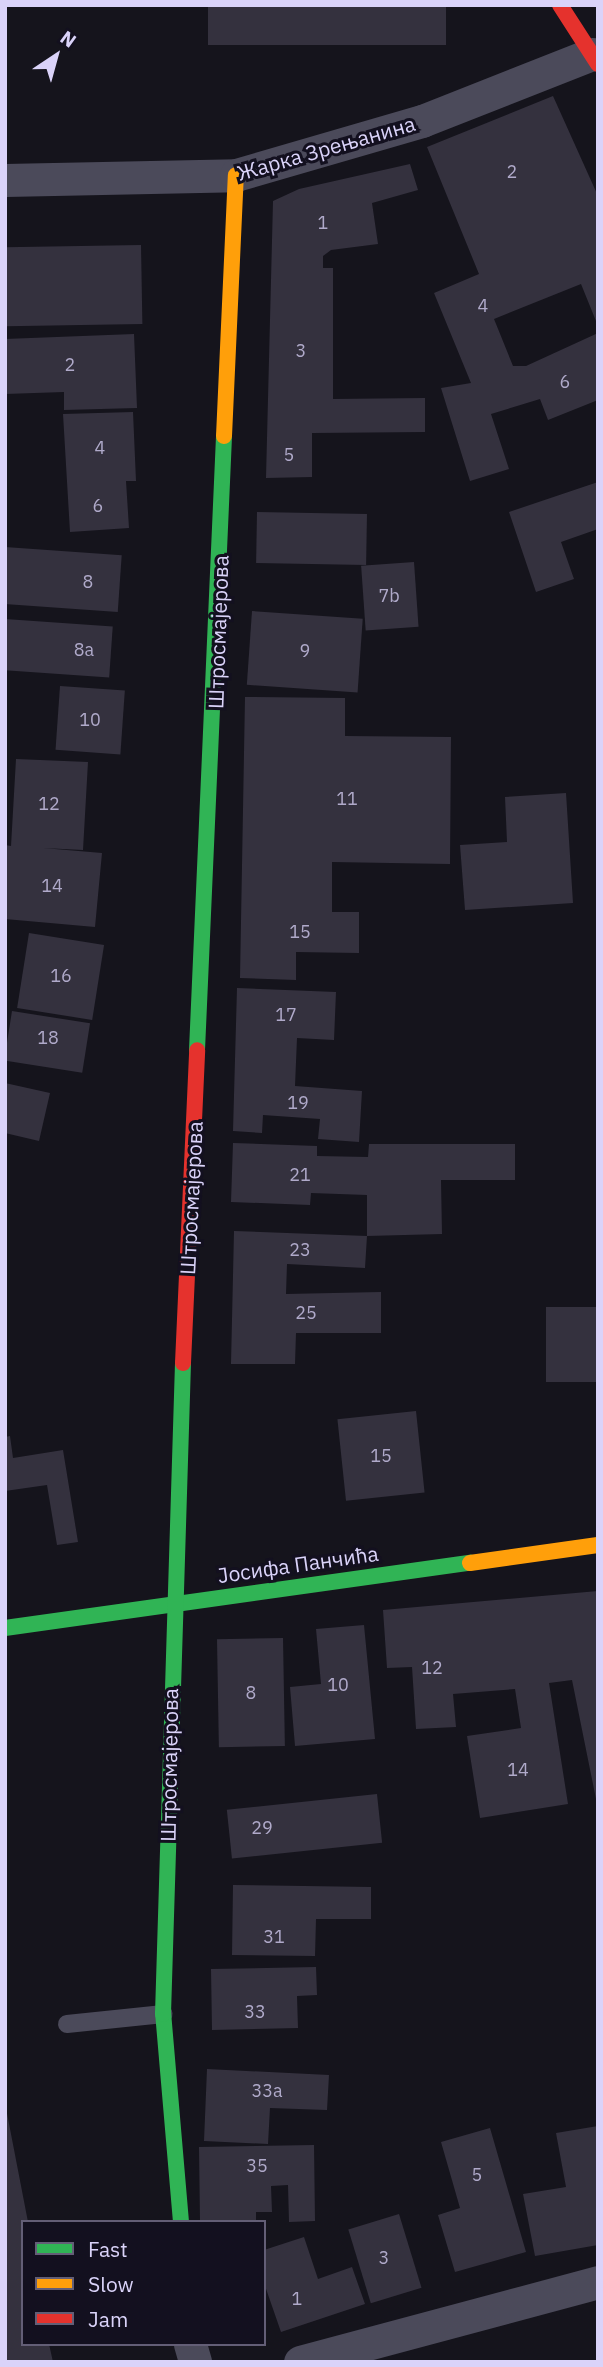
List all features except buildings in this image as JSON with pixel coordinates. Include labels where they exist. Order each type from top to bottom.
[{"type":"street","points":[[560,5],[595,59]]},
{"type":"street","name":"Жарка Зрењанина","points":[[5,180],[236,175],[422,121],[595,59]]},
{"type":"street","name":"Штросмајерова","points":[[181,2220],[163,2014],[172,1602],[236,175]]},
{"type":"street","name":"Јосифа Панчића","points":[[5,1628],[172,1602],[598,1545]]},
{"type":"street","points":[[300,2362],[598,2282]]},
{"type":"lane","points":[[67,2024],[163,2014]]},
{"type":"traffic: fast","points":[[197,1050],[224,436]]},
{"type":"traffic: fast","points":[[181,2220],[163,2014],[183,1363]]},
{"type":"traffic: fast","points":[[5,1628],[470,1563]]},
{"type":"traffic: slow","points":[[224,436],[236,175]]},
{"type":"traffic: slow","points":[[470,1563],[598,1545]]},
{"type":"traffic: jam","points":[[560,5],[598,64]]},
{"type":"traffic: jam","points":[[183,1363],[197,1050]]}]
